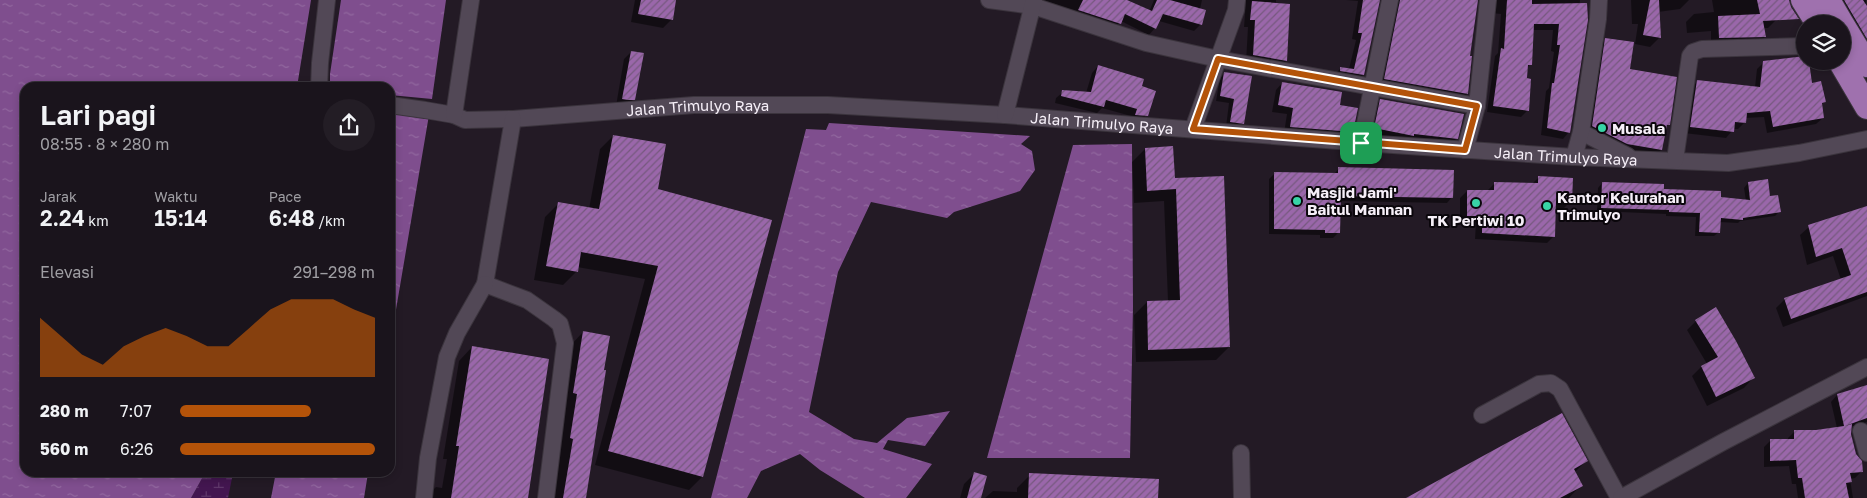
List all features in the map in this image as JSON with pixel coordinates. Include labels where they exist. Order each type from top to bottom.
[{"type":"highway","points":[[1803,0],[1812,15]]},
{"type":"highway","points":[[1828,0],[1837,15]]},
{"type":"highway","points":[[1851,38],[1867,64]]},
{"type":"highway","points":[[1845,70],[1867,107]]},
{"type":"street","points":[[320,82],[320,63],[327,0]]},
{"type":"street","points":[[454,116],[471,0]]},
{"type":"street","points":[[989,0],[1034,3],[1146,43],[1218,59],[1477,106]]},
{"type":"street","points":[[1193,129],[1236,10],[1237,0]]},
{"type":"street","points":[[1361,143],[1390,0]]},
{"type":"street","points":[[1465,150],[1477,106],[1488,0]]},
{"type":"street","points":[[1574,157],[1581,132],[1598,19],[1599,0]]},
{"type":"street","points":[[1005,115],[1034,3]]},
{"type":"street","points":[[1675,160],[1690,56],[1693,52],[1702,49],[1796,46]]},
{"type":"street","name":"Jalan Trimulyo Raya","points":[[395,107],[425,110],[465,120],[513,119],[694,105],[828,105],[1005,115],[1465,150],[1574,157],[1728,163],[1799,153],[1867,139]]},
{"type":"street","points":[[424,498],[428,458],[447,357],[457,333],[485,284],[513,119]]},
{"type":"street","points":[[1581,132],[1633,159]]},
{"type":"street","points":[[485,284],[527,300],[560,324],[564,333],[565,343],[546,498]]},
{"type":"street","points":[[1482,415],[1539,384],[1550,383],[1560,389],[1620,498],[1867,367]]},
{"type":"street","points":[[1861,431],[1867,453]]},
{"type":"street","points":[[1240,453],[1242,498]]},
{"type":"green space","points":[[203,477],[232,477],[228,498],[191,498]]},
{"type":"water","points":[[0,0],[311,0],[298,82],[20,82],[20,477],[203,477],[191,498],[0,498]]},
{"type":"water","points":[[341,0],[446,0],[432,99],[395,95],[395,82],[330,82]]},
{"type":"water","points":[[395,112],[429,115],[395,316]]},
{"type":"water","points":[[829,123],[1030,136],[1021,144],[1032,151],[1035,170],[1020,191],[954,212],[947,218],[871,202],[838,272],[809,412],[854,439],[877,443],[907,418],[950,411],[925,446],[888,440],[883,449],[932,464],[906,498],[865,498],[820,470],[800,454],[761,471],[747,498],[711,498],[806,129],[826,130]]},
{"type":"water","points":[[1132,144],[1133,306],[1130,458],[987,458],[1073,145]]},
{"type":"water","points":[[275,477],[367,477],[364,498],[271,498]]},
{"type":"building","points":[[641,0],[676,0],[673,20],[638,14]]},
{"type":"building","points":[[1083,0],[1127,0],[1152,11],[1157,0],[1170,0],[1206,10],[1202,25],[1163,14],[1156,29],[1125,14],[1121,24],[1078,10]]},
{"type":"building","points":[[1363,0],[1380,0],[1364,75],[1340,71],[1340,67],[1354,69],[1362,33],[1358,33]]},
{"type":"building","points":[[1400,0],[1478,0],[1470,56],[1472,56],[1468,94],[1384,79]]},
{"type":"building","points":[[1507,0],[1532,0],[1532,4],[1587,3],[1588,20],[1570,133],[1547,128],[1552,83],[1554,83],[1560,45],[1557,45],[1559,24],[1534,24],[1532,65],[1528,65],[1527,78],[1531,79],[1529,111],[1493,106],[1501,48],[1504,49]]},
{"type":"building","points":[[1650,0],[1659,0],[1661,38],[1643,35]]},
{"type":"building","points":[[1757,0],[1789,0],[1796,15],[1796,19],[1763,21],[1766,37],[1719,38],[1718,16],[1760,14]]},
{"type":"building","points":[[1844,0],[1863,0],[1867,6],[1867,39]]},
{"type":"building","points":[[1252,1],[1290,4],[1287,61],[1253,55],[1255,20],[1250,20]]},
{"type":"building","points":[[1605,38],[1634,42],[1630,69],[1677,77],[1670,125],[1667,125],[1662,150],[1627,144],[1592,126]]},
{"type":"building","points":[[631,51],[644,53],[635,100],[622,99]]},
{"type":"building","points":[[1796,57],[1796,70],[1810,70],[1812,83],[1821,81],[1826,102],[1822,103],[1824,118],[1773,127],[1770,111],[1747,113],[1746,123],[1735,122],[1734,132],[1690,127],[1697,80],[1760,87],[1763,61]]},
{"type":"building","points":[[1098,65],[1144,79],[1142,86],[1156,91],[1148,116],[1135,115],[1137,109],[1106,100],[1104,107],[1061,96],[1062,90],[1091,92]]},
{"type":"building","points":[[1224,72],[1252,76],[1244,124],[1230,122],[1234,99],[1220,96]]},
{"type":"building","points":[[1282,82],[1342,92],[1340,105],[1358,108],[1353,132],[1290,127],[1293,108],[1278,105]]},
{"type":"building","points":[[1380,99],[1464,114],[1458,139],[1414,134],[1414,136],[1374,128]]},
{"type":"building","points":[[613,135],[666,144],[658,189],[772,220],[703,477],[608,451],[658,266],[581,252],[578,272],[546,266],[558,202],[599,209]]},
{"type":"building","points":[[1173,146],[1175,178],[1224,176],[1230,347],[1148,350],[1147,301],[1180,300],[1176,189],[1147,191],[1145,148]]},
{"type":"building","points":[[1338,167],[1454,170],[1453,198],[1341,196],[1340,233],[1325,233],[1325,230],[1274,229],[1274,172],[1338,173]]},
{"type":"building","points":[[1538,176],[1573,178],[1572,202],[1556,201],[1555,237],[1482,233],[1482,216],[1467,216],[1467,190],[1494,190],[1494,182],[1538,183]]},
{"type":"building","points":[[1768,179],[1770,196],[1778,195],[1781,212],[1743,218],[1743,220],[1721,218],[1720,233],[1699,232],[1700,213],[1601,208],[1602,182],[1664,184],[1664,189],[1721,191],[1721,197],[1750,200],[1748,182]]},
{"type":"building","points":[[1867,206],[1867,292],[1791,319],[1784,298],[1851,275],[1842,248],[1816,257],[1808,225]]},
{"type":"building","points":[[1716,307],[1755,378],[1716,397],[1701,366],[1718,357],[1695,320]]},
{"type":"building","points":[[583,331],[610,336],[604,370],[606,370],[586,498],[563,498],[573,439],[570,438],[577,394],[573,393]]},
{"type":"building","points":[[472,346],[549,359],[528,498],[451,498],[459,446],[456,446]]},
{"type":"building","points":[[1867,385],[1867,418],[1845,426],[1852,424],[1851,434],[1856,454],[1862,461],[1863,472],[1850,473],[1852,482],[1846,483],[1849,498],[1805,498],[1802,478],[1798,478],[1796,460],[1770,461],[1770,439],[1794,439],[1794,430],[1816,430],[1844,426],[1837,394]]},
{"type":"building","points":[[1562,413],[1588,461],[1574,469],[1583,486],[1560,498],[1406,498]]},
{"type":"building","points":[[974,472],[987,476],[981,498],[967,498]]},
{"type":"building","points":[[1029,473],[1159,479],[1158,498],[1028,498]]},
{"type":"place","name":"Musala","points":[[1602,128]]},
{"type":"place","name":"Masjid Jami' Baitul Mannan","points":[[1297,201]]},
{"type":"place","name":"TK Pertiwi 10","points":[[1476,203]]},
{"type":"place","name":"Kantor Kelurahan Trimulyo","points":[[1547,206]]},
{"type":"route","points":[[1218,59],[1477,106],[1465,150],[1361,143],[1249,134],[1193,129],[1218,59]]}]
